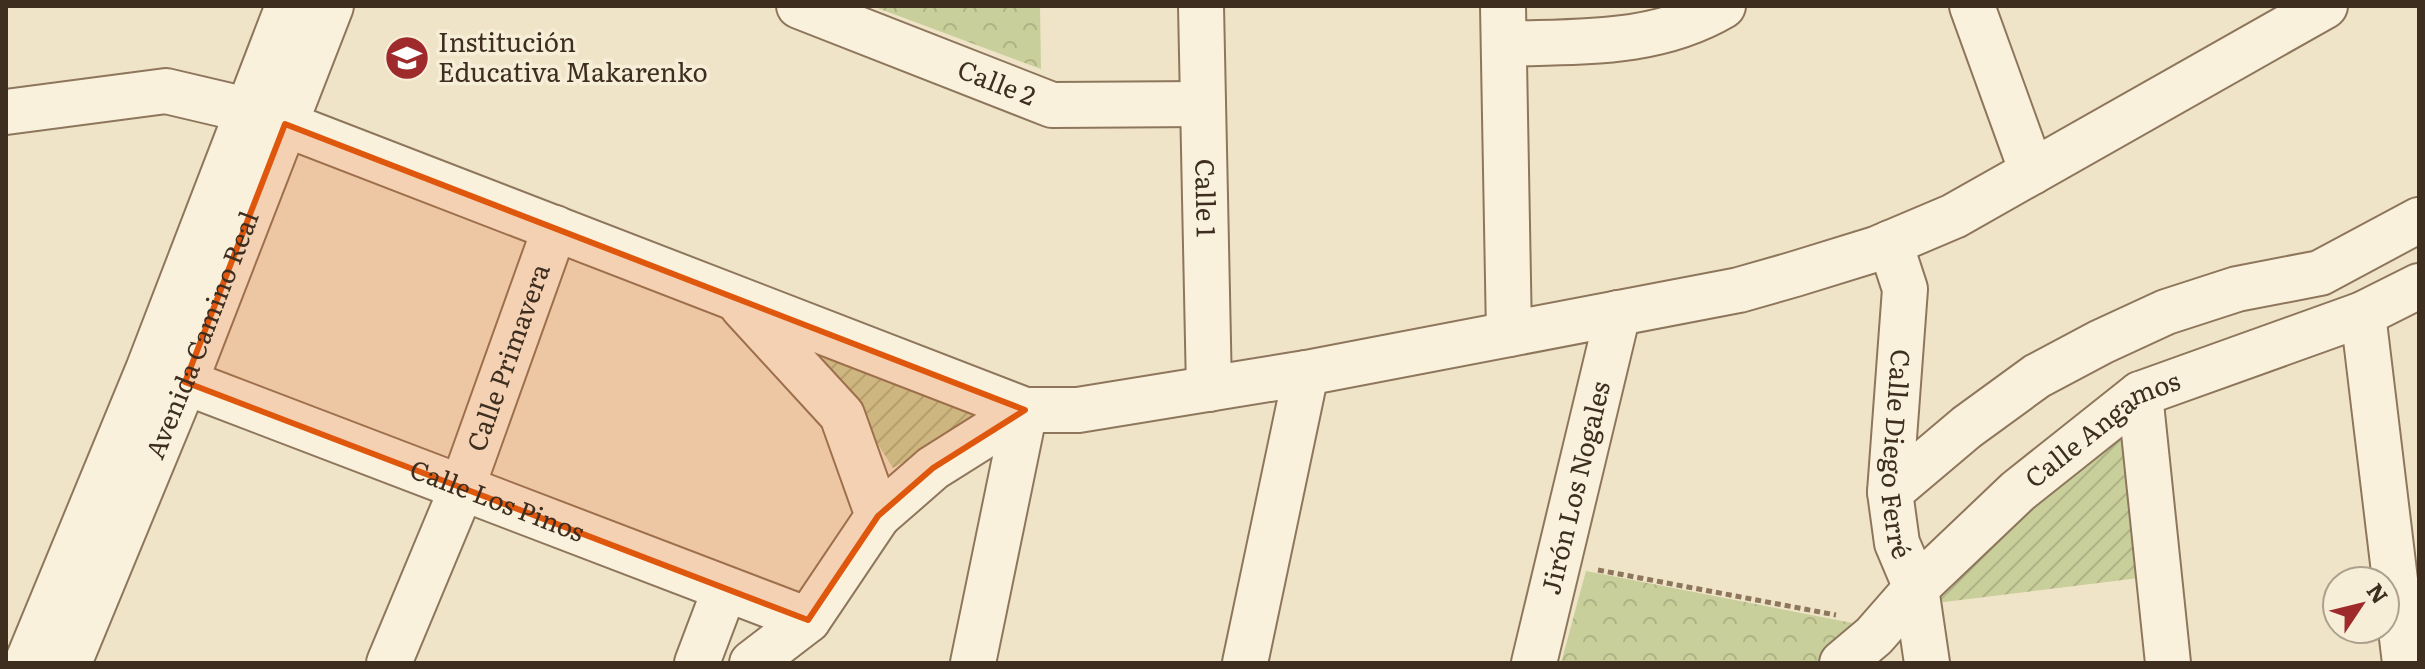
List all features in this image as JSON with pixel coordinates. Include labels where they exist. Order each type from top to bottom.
[{"type":"street","name":"Avenida Camino Real","points":[[69,663],[185,382],[268,118],[288,6]]},
{"type":"street","name":"Avenida Camino Real","points":[[27,663],[268,118],[331,6]]},
{"type":"street","name":"Calle 2","points":[[799,6],[1052,105],[1203,104]]},
{"type":"street","name":"Calle 1","points":[[1201,6],[1209,389]]},
{"type":"street","points":[[1509,334],[1503,25],[1634,40],[1696,22],[1723,6]]},
{"type":"street","points":[[1972,6],[2032,172]]},
{"type":"street","points":[[6,112],[166,91],[268,118],[1025,410],[1078,410],[1306,373],[1739,290],[1890,243],[1954,216],[2310,10]]},
{"type":"street","points":[[1890,492],[1967,427],[2037,376],[2101,342],[2166,312],[2237,289],[2320,273],[2419,220]]},
{"type":"street","name":"Calle Primavera","points":[[389,663],[462,488],[555,228]]},
{"type":"street","name":"Calle Diego Ferré","points":[[1890,243],[1905,289],[1890,492],[1897,543],[1916,588],[1927,663]]},
{"type":"street","name":"Calle Angamos","points":[[1842,663],[2018,491],[2140,394],[2363,314],[2419,286]]},
{"type":"street","points":[[735,298],[842,415],[878,516]]},
{"type":"street","name":"Jirón Los Nogales","points":[[1534,663],[1618,313]]},
{"type":"street","points":[[2363,314],[2405,663]]},
{"type":"street","points":[[1245,663],[1306,373]]},
{"type":"street","name":"Calle Los Pinos","points":[[185,382],[808,620]]},
{"type":"street","points":[[2140,394],[2168,663]]},
{"type":"street","points":[[752,663],[808,620],[878,516],[933,468],[1025,410]]},
{"type":"street","points":[[973,663],[1025,410]]},
{"type":"street","points":[[697,663],[725,589]]},
{"type":"path","points":[[1558,562],[1884,625]]},
{"type":"highlighted area","points":[[285,124],[1025,410],[933,468],[878,516],[808,620],[185,382]]},
{"type":"green space","points":[[872,6],[1040,6],[1041,69]]},
{"type":"green space","points":[[820,353],[989,414],[893,468]]},
{"type":"green space","points":[[2123,434],[2147,577],[1936,603],[2053,485]]},
{"type":"green space","points":[[1586,571],[1863,625],[1815,663],[1561,663]]},
{"type":"place","name":"Institución Educativa Makarenko","points":[[407,58]]}]
